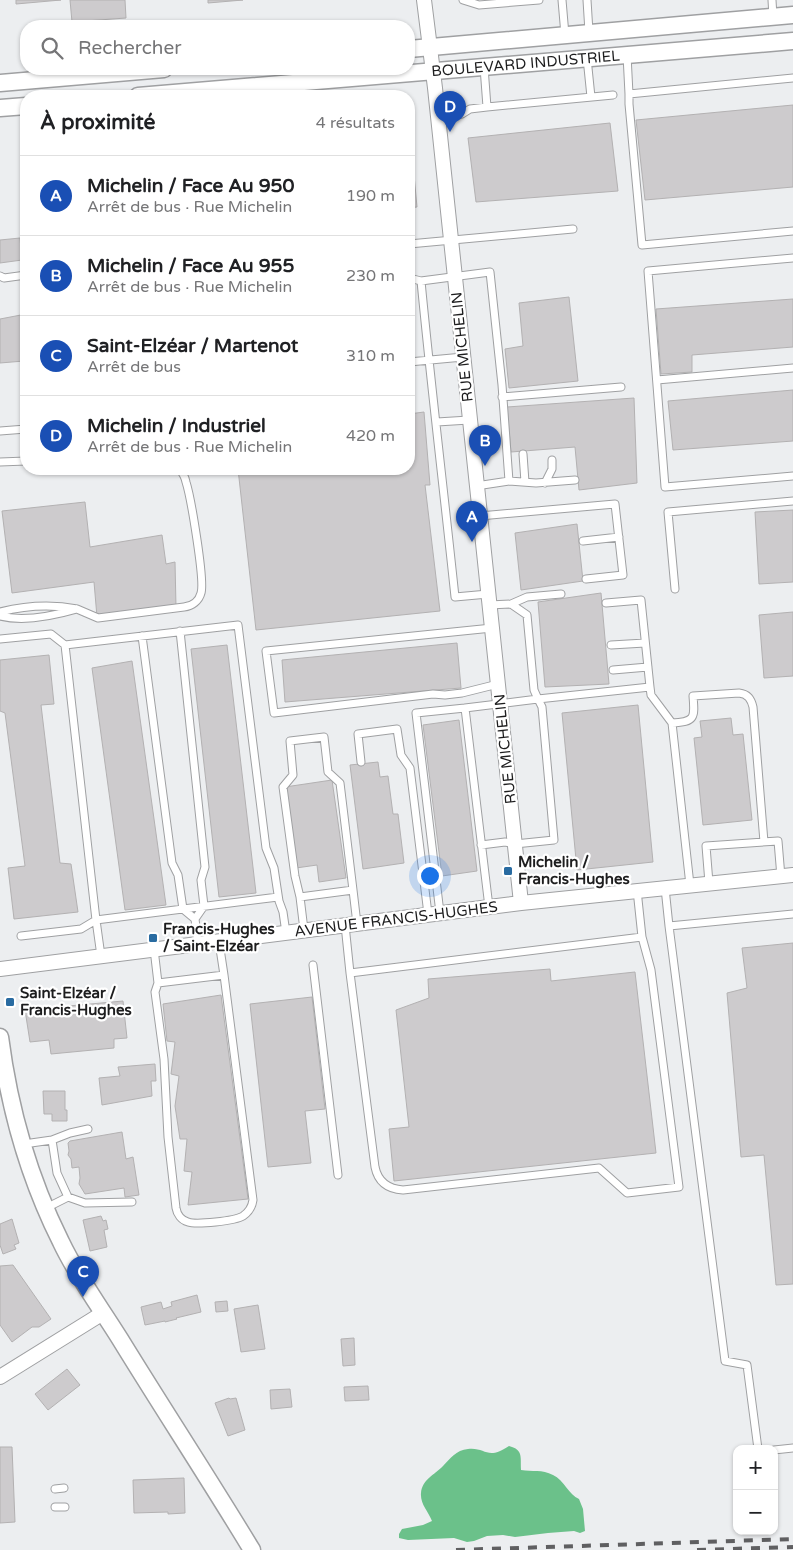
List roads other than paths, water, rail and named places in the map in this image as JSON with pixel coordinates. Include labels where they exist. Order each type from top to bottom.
[{"type":"street","name":"RUE MICHELIN","points":[[424,0],[521,902]]},
{"type":"street","name":"BOULEVARD INDUSTRIEL","points":[[415,48],[793,15]]},
{"type":"street","name":"BOULEVARD INDUSTRIEL","points":[[415,72],[793,41]]},
{"type":"street","points":[[0,83],[94,75]]},
{"type":"street","name":"BOULEVARD INDUSTRIEL","points":[[209,90],[385,75]]},
{"type":"street","points":[[0,108],[20,106]]},
{"type":"street","name":"AVENUE FRANCIS-HUGHES","points":[[0,968],[219,942],[521,902],[787,876]]},
{"type":"street","points":[[0,1036],[7,1085],[23,1144],[46,1208],[66,1252],[252,1550]]},
{"type":"street","points":[[0,1377],[103,1313]]},
{"type":"lane","points":[[463,0],[479,5],[539,0]]},
{"type":"lane","points":[[562,0],[565,34]]},
{"type":"lane","points":[[588,0],[589,33]]},
{"type":"lane","points":[[772,0],[773,17]]},
{"type":"lane","points":[[627,54],[629,104],[642,245],[793,231]]},
{"type":"lane","points":[[587,58],[591,97]]},
{"type":"lane","points":[[484,67],[487,107]]},
{"type":"lane","points":[[629,94],[793,78]]},
{"type":"lane","points":[[438,120],[462,114],[470,109],[613,95]]},
{"type":"lane","points":[[415,243],[574,229]]},
{"type":"lane","points":[[793,258],[648,271],[666,487],[793,476]]},
{"type":"lane","points":[[415,280],[421,281],[490,272],[509,481]]},
{"type":"lane","points":[[0,276],[4,278],[20,276]]},
{"type":"lane","points":[[421,281],[454,597],[511,604],[527,615],[534,690],[542,708],[554,840],[481,845]]},
{"type":"lane","points":[[415,361],[463,357]]},
{"type":"lane","points":[[656,380],[793,368]]},
{"type":"lane","points":[[502,397],[621,387]]},
{"type":"lane","points":[[437,422],[469,420]]},
{"type":"lane","points":[[0,431],[20,429]]},
{"type":"lane","points":[[524,454],[525,482]]},
{"type":"lane","points":[[545,482],[552,469],[552,460]]},
{"type":"lane","points":[[0,462],[20,461]]},
{"type":"lane","points":[[0,614],[10,610],[59,606],[77,609],[98,618],[191,605],[196,601],[202,589],[195,530],[187,486],[182,475]]},
{"type":"lane","points":[[476,486],[509,481],[545,482],[575,480]]},
{"type":"lane","points":[[675,589],[668,512],[793,501]]},
{"type":"lane","points":[[480,516],[615,504],[623,575],[586,579]]},
{"type":"lane","points":[[582,541],[619,537]]},
{"type":"lane","points":[[511,604],[527,597],[561,594]]},
{"type":"lane","points":[[606,603],[641,600],[650,695],[672,723],[690,885]]},
{"type":"lane","points":[[0,639],[51,634],[65,645],[238,624],[266,848],[274,868],[286,933]]},
{"type":"lane","points":[[492,628],[266,651],[274,713],[433,694],[445,695],[498,684]]},
{"type":"lane","points":[[180,631],[205,867],[201,880],[204,906],[195,919],[198,944]]},
{"type":"lane","points":[[142,636],[172,863],[178,875],[183,909],[195,919]]},
{"type":"lane","points":[[611,645],[645,642]]},
{"type":"lane","points":[[65,645],[101,956]]},
{"type":"lane","points":[[613,670],[648,667]]},
{"type":"lane","points":[[434,914],[416,713],[650,687]]},
{"type":"lane","points":[[672,723],[686,722],[692,718],[694,713],[693,696],[739,693],[749,697],[753,707],[764,842]]},
{"type":"lane","points":[[465,708],[489,907]]},
{"type":"lane","points":[[361,762],[358,734],[397,729],[401,755],[410,768],[434,914]]},
{"type":"lane","points":[[304,930],[284,787],[293,775],[290,741],[324,737],[328,772],[340,783],[353,890],[350,973],[375,1167],[379,1178],[388,1186],[402,1190],[600,1168],[628,1194],[679,1187],[651,970],[642,937],[637,890]]},
{"type":"lane","points":[[709,883],[706,846],[778,840],[787,876]]},
{"type":"lane","points":[[665,887],[725,1362],[747,1365],[757,1445]]},
{"type":"lane","points":[[300,897],[353,890]]},
{"type":"lane","points":[[21,936],[81,929],[96,920],[278,896]]},
{"type":"lane","points":[[669,926],[793,914]]},
{"type":"lane","points":[[350,973],[642,937]]},
{"type":"lane","points":[[154,949],[158,982],[155,992],[164,1059],[168,1137],[176,1208],[180,1217],[185,1221],[200,1223],[242,1217],[250,1210],[253,1200],[219,942]]},
{"type":"lane","points":[[313,966],[338,1175]]},
{"type":"lane","points":[[158,982],[224,975]]},
{"type":"lane","points":[[23,1144],[52,1140],[88,1129]]},
{"type":"lane","points":[[52,1140],[57,1173],[68,1197],[84,1203],[132,1202]]},
{"type":"lane","points":[[46,1208],[68,1197]]},
{"type":"lane","points":[[778,1450],[793,1448]]},
{"type":"lane","points":[[55,1489],[64,1488]]},
{"type":"lane","points":[[55,1507],[65,1507]]},
{"type":"railway","points":[[456,1550],[793,1539]]},
{"type":"railway","points":[[697,1550],[793,1547]]},
{"type":"place","name":"Michelin / Industriel","points":[[450,132]]},
{"type":"place","name":"Michelin / Face Au 955","points":[[485,466]]},
{"type":"place","name":"Michelin / Face Au 950","points":[[472,542]]},
{"type":"place","name":"Michelin / Francis-Hughes","points":[[508,871]]},
{"type":"place","name":"Francis-Hughes / Saint-Elzéar","points":[[153,938]]},
{"type":"place","name":"Saint-Elzéar / Francis-Hughes","points":[[10,1002]]},
{"type":"place","name":"Saint-Elzéar / Martenot","points":[[83,1297]]}]
